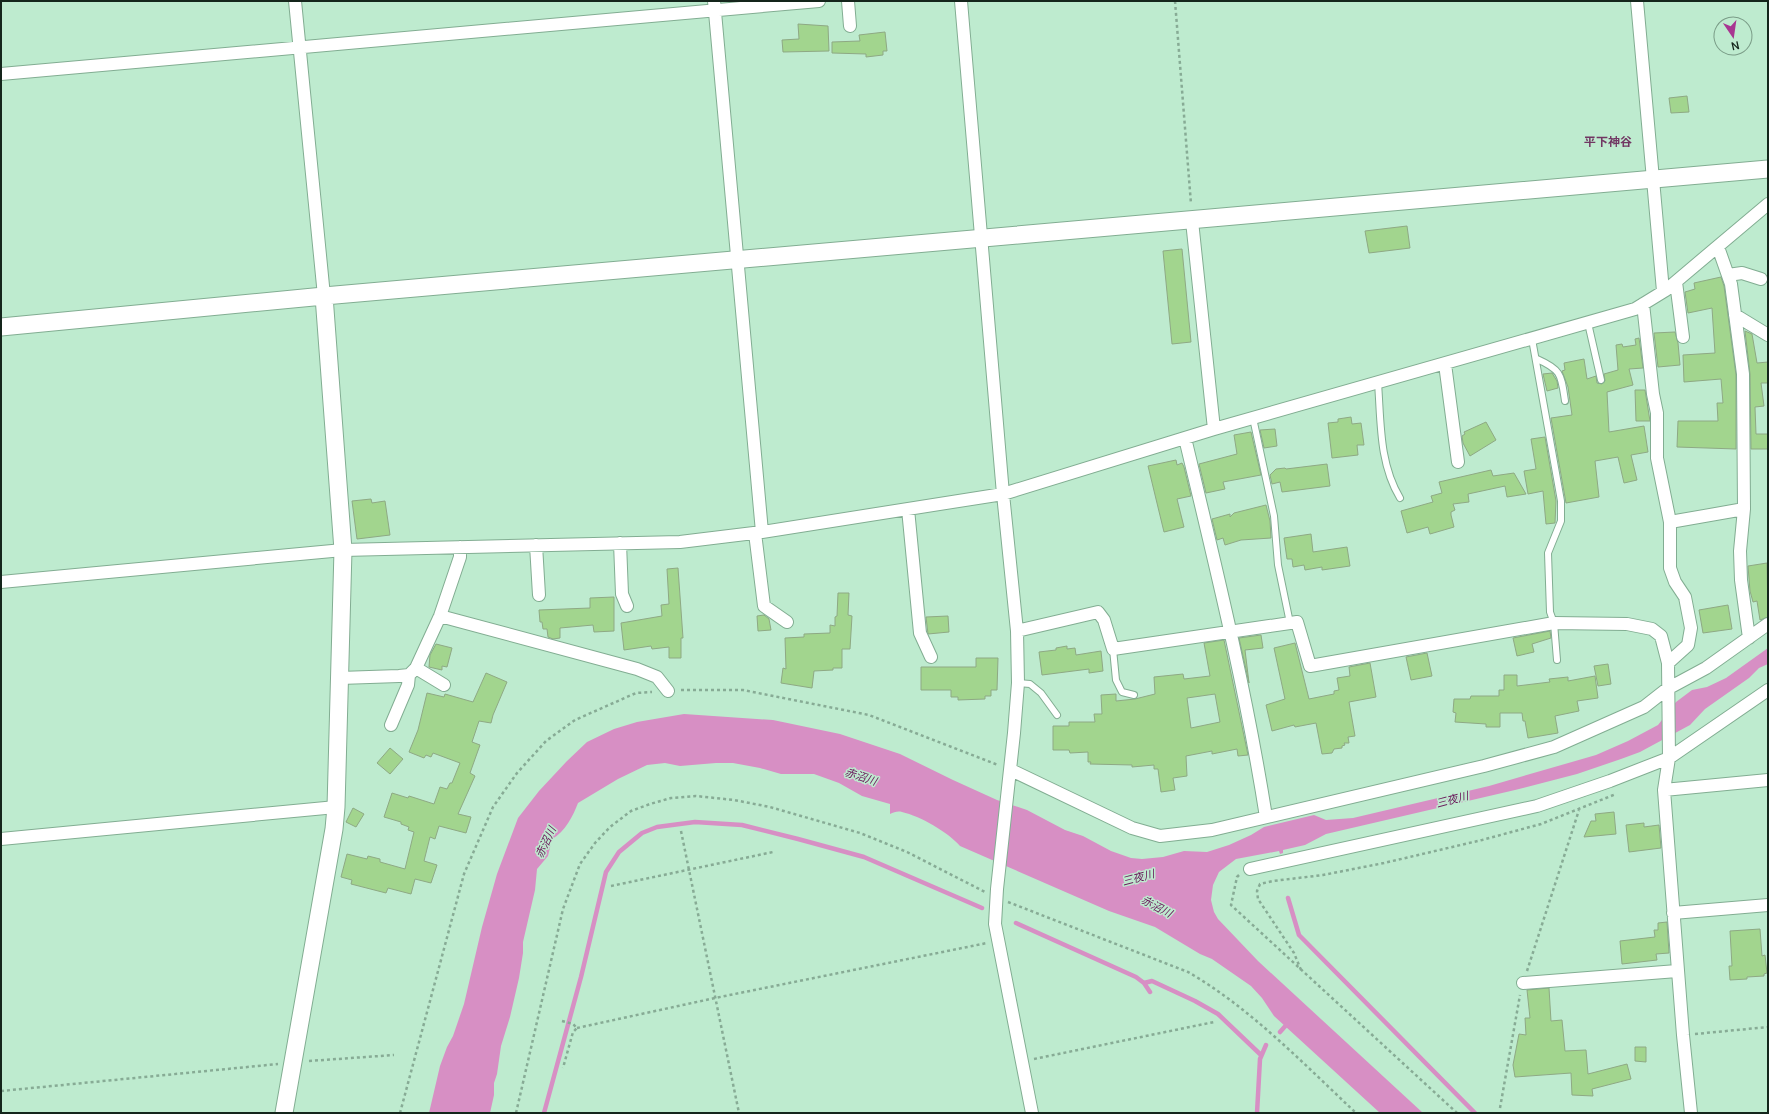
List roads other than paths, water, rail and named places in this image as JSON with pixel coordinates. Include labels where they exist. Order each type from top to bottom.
[{"type":"street","points":[[284,1113],[334,829],[336,807],[343,550],[324,296],[295,1]]},
{"type":"street","points":[[1,74],[300,48],[715,6],[819,1]]},
{"type":"street","points":[[848,1],[850,26]]},
{"type":"street","points":[[961,1],[1003,494],[1017,630],[1018,683],[1011,770],[997,893],[995,924],[997,941],[1032,1113]]},
{"type":"street","points":[[1636,1],[1663,291]]},
{"type":"street","points":[[715,6],[738,260],[764,606],[787,622]]},
{"type":"street","points":[[1,328],[324,296],[1192,221],[1768,169]]},
{"type":"street","points":[[1,582],[343,550],[680,542],[759,532],[1003,494],[1253,418],[1635,310],[1676,282],[1768,204]]},
{"type":"street","points":[[1192,221],[1214,430]]},
{"type":"street","points":[[1718,247],[1731,284],[1743,374],[1744,509],[1740,551],[1741,580],[1749,638]]},
{"type":"street","points":[[1728,275],[1742,273],[1761,279]]},
{"type":"street","points":[[1676,282],[1683,337]]},
{"type":"street","points":[[1644,304],[1653,394],[1657,413],[1656,458],[1670,522],[1670,574],[1684,597],[1691,628],[1688,645],[1668,663]]},
{"type":"street","points":[[1735,315],[1768,335]]},
{"type":"street","points":[[1445,364],[1458,462]]},
{"type":"street","points":[[1185,438],[1230,631],[1256,755],[1266,817]]},
{"type":"street","points":[[908,509],[920,633],[931,657]]},
{"type":"street","points":[[1670,522],[1744,509]]},
{"type":"street","points":[[620,543],[622,594],[627,606]]},
{"type":"street","points":[[536,545],[538,595]]},
{"type":"street","points":[[391,725],[412,672],[440,616],[460,557],[460,547]]},
{"type":"street","points":[[1017,630],[1098,612],[1104,620],[1113,649],[1297,622],[1310,666],[1554,623],[1627,624],[1652,629],[1660,636],[1668,663],[1667,689],[1669,758],[1664,790],[1682,1035],[1691,1113]]},
{"type":"street","points":[[440,616],[637,668],[657,677],[668,690]]},
{"type":"street","points":[[1011,770],[1132,828],[1160,836],[1212,830],[1554,748],[1644,707],[1667,689],[1706,668],[1768,624]]},
{"type":"street","points":[[340,678],[412,672],[444,685]]},
{"type":"street","points":[[1250,869],[1537,806],[1648,768],[1669,758],[1768,690]]},
{"type":"street","points":[[1664,790],[1768,780]]},
{"type":"street","points":[[1,839],[336,807]]},
{"type":"street","points":[[1673,913],[1768,905]]},
{"type":"street","points":[[1523,983],[1677,971]]},
{"type":"lane","points":[[1588,323],[1601,380]]},
{"type":"lane","points":[[1532,339],[1537,359],[1561,501],[1561,522],[1548,554],[1550,612],[1554,623],[1557,660]]},
{"type":"lane","points":[[1537,359],[1555,369],[1561,376],[1565,401]]},
{"type":"lane","points":[[1378,382],[1384,460],[1392,486],[1400,498]]},
{"type":"lane","points":[[1253,418],[1274,516],[1278,565],[1290,623]]},
{"type":"lane","points":[[1113,649],[1116,680],[1122,692],[1134,695]]},
{"type":"lane","points":[[1018,683],[1030,684],[1041,693],[1057,715]]},
{"type":"water","points":[[1768,648],[1768,664],[1759,668],[1749,678],[1705,709],[1690,725],[1640,752],[1577,774],[1326,834],[1305,845],[1283,850],[1283,853],[1280,854],[1279,851],[1236,859],[1219,872],[1213,885],[1211,900],[1214,912],[1218,919],[1258,961],[1423,1113],[1380,1113],[1274,1016],[1262,998],[1251,986],[1212,959],[1200,954],[1155,927],[1109,911],[960,846],[941,830],[917,817],[900,812],[890,814],[890,804],[862,796],[839,783],[814,774],[781,774],[733,763],[680,766],[665,763],[647,765],[618,779],[578,803],[565,828],[552,839],[548,856],[537,869],[535,890],[523,942],[523,953],[519,978],[510,1017],[501,1046],[490,1113],[429,1113],[440,1066],[453,1036],[464,1004],[482,927],[497,874],[518,818],[539,791],[587,742],[614,729],[637,722],[684,714],[773,720],[840,734],[900,754],[997,800],[1027,810],[1065,830],[1083,836],[1111,851],[1131,858],[1142,859],[1163,857],[1184,851],[1207,852],[1229,845],[1264,827],[1314,815],[1326,820],[1353,818],[1489,786],[1596,755],[1628,741],[1658,725],[1676,702],[1692,690],[1707,687],[1726,678]]},
{"type":"waterway","points":[[544,1113],[581,977],[606,872],[619,852],[642,833],[657,827],[695,822],[742,825],[864,857],[982,908]]},
{"type":"waterway","points":[[1288,898],[1299,935],[1475,1113]]},
{"type":"waterway","points":[[1016,923],[1136,977],[1144,983],[1150,992]]},
{"type":"waterway","points":[[1144,983],[1152,981],[1195,1001],[1218,1014],[1261,1055]]},
{"type":"waterway","points":[[1280,1032],[1288,1023]]},
{"type":"waterway","points":[[1257,1113],[1260,1059],[1266,1045]]},
{"type":"district","name":"平下神谷","points":[[1608,141]]},
{"type":"water label","name":"赤沼川","points":[[861,776]]},
{"type":"water label","name":"三夜川","points":[[1452,799]]},
{"type":"water label","name":"赤沼川","points":[[545,842]]},
{"type":"water label","name":"三夜川","points":[[1138,877]]},
{"type":"water label","name":"赤沼川","points":[[1157,906]]}]
